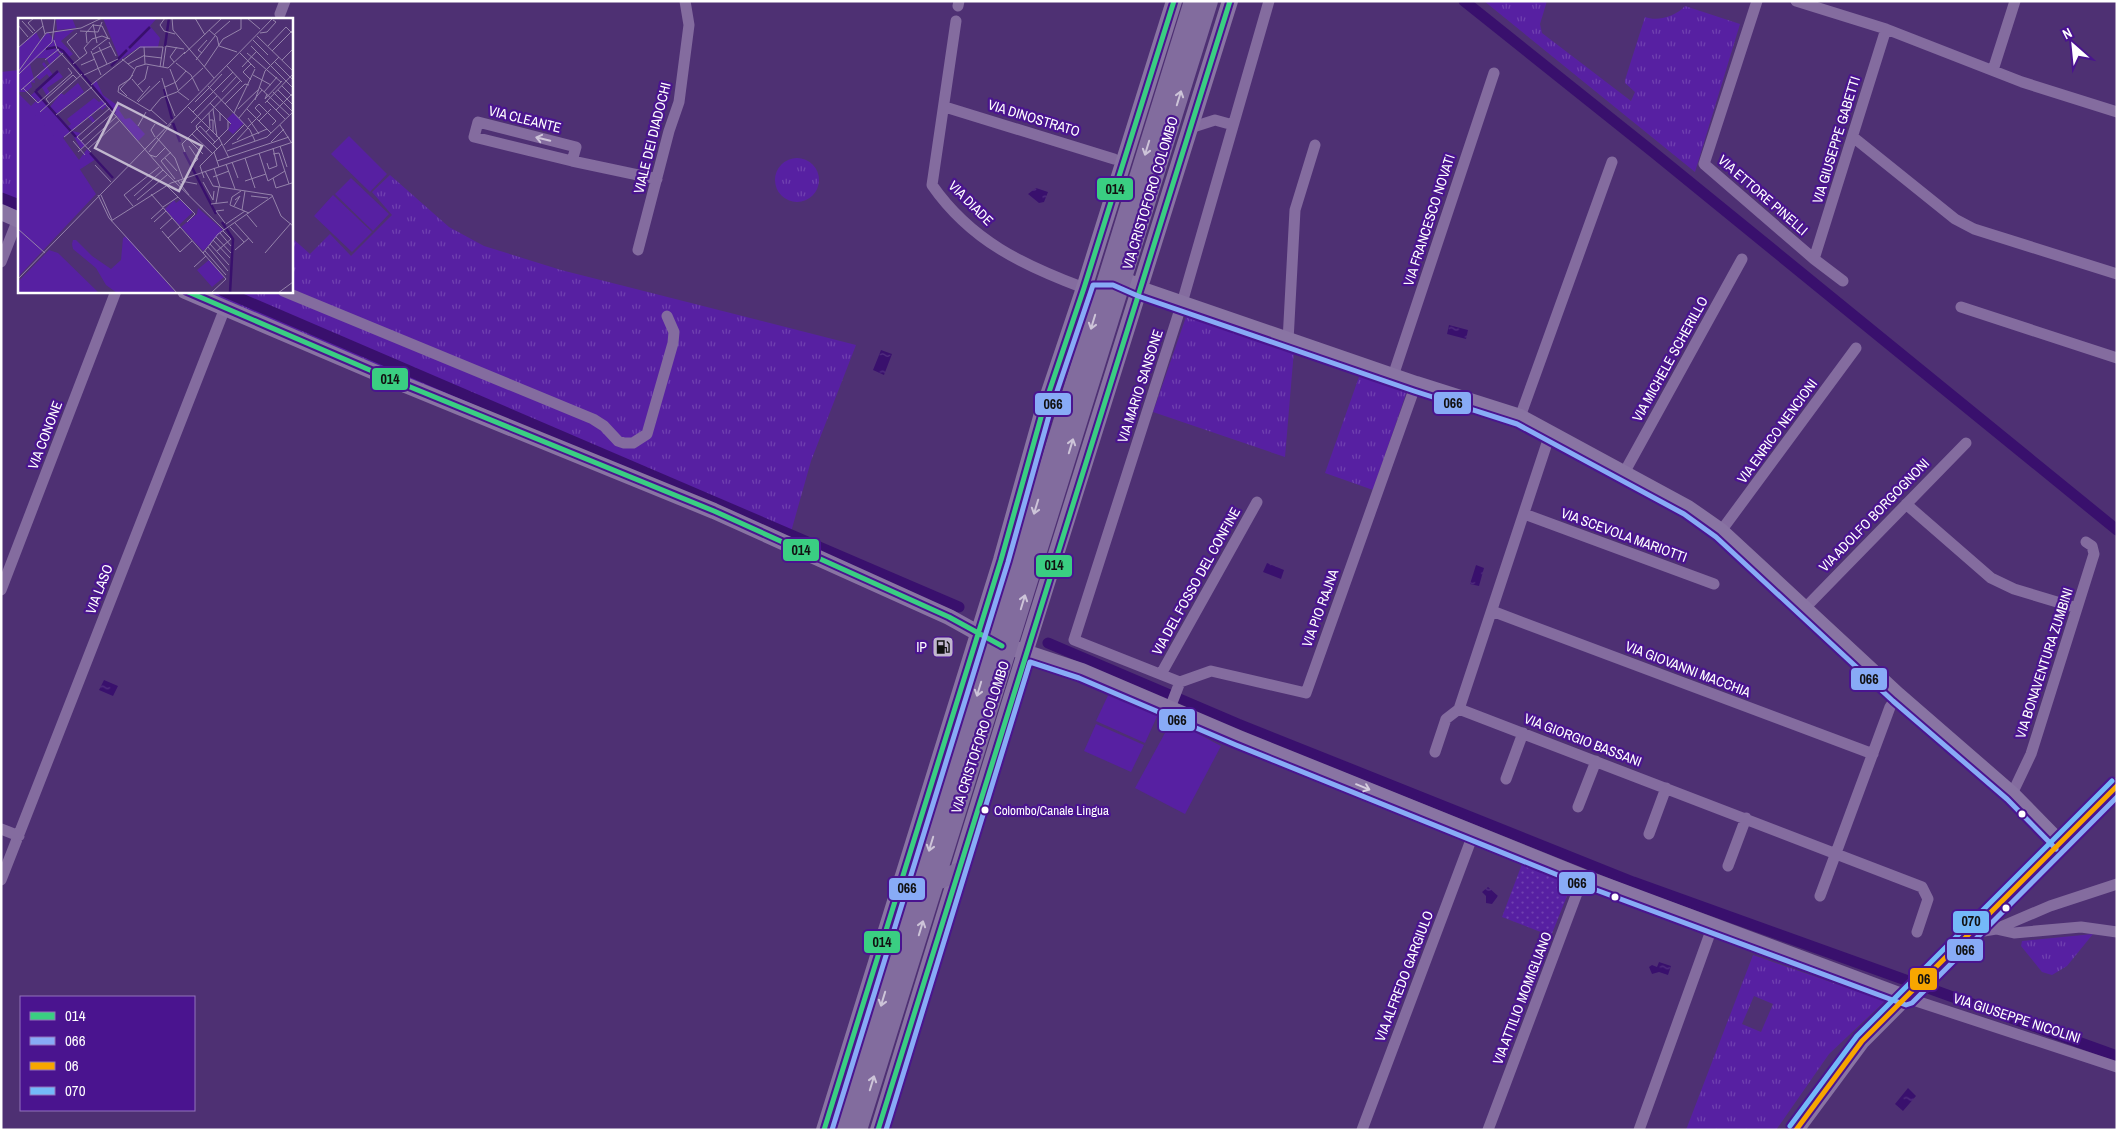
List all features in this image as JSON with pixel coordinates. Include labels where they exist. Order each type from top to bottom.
[{"type":"main road","name":"VIA CRISTOFORO COLOMBO","points":[[858,1130],[1009,648],[1193,1]]},
{"type":"main road","name":"VIA CRISTOFORO COLOMBO","points":[[842,1130],[1009,648],[1070,394],[1116,277],[1210,1]]},
{"type":"main road","points":[[935,882],[960,871]]},
{"type":"street","points":[[280,14],[284,1]]},
{"type":"street","name":"VIALE DEI DIADOCHI","points":[[638,250],[656,179],[679,102],[689,25],[685,1]]},
{"type":"street","points":[[824,1130],[978,633],[1043,410],[1086,283],[1174,1]]},
{"type":"street","name":"VIA CRISTOFORO COLOMBO","points":[[878,1130],[960,871],[1009,648],[1140,288],[1230,1]]},
{"type":"street","name":"VIA MARIO SANSONE","points":[[1179,684],[1161,674],[1074,640],[1182,303],[1269,1]]},
{"type":"street","name":"VIA ETTORE PINELLI","points":[[1757,1],[1704,164],[1814,259],[1843,281]]},
{"type":"street","points":[[1796,1],[1886,29],[2022,82],[2117,112]]},
{"type":"street","points":[[1993,70],[2015,1]]},
{"type":"street","name":"VIA DIADE","points":[[956,20],[945,107],[932,186],[979,234],[1008,256],[1086,283]]},
{"type":"street","name":"VIA GIUSEPPE GABETTI","points":[[1814,259],[1886,29]]},
{"type":"street","name":"VIA FRANCESCO NOVATI","points":[[1393,376],[1494,73]]},
{"type":"street","name":"VIA DINOSTRATO","points":[[945,107],[1114,159]]},
{"type":"street","points":[[1190,128],[1215,120],[1233,125]]},
{"type":"street","name":"VIA CLEANTE","points":[[572,161],[576,147],[478,122],[474,137],[572,161],[656,179]]},
{"type":"street","points":[[1853,138],[1955,219],[1974,229],[2117,274]]},
{"type":"street","points":[[1288,340],[1295,210],[1315,145]]},
{"type":"street","points":[[1520,417],[1612,162]]},
{"type":"street","points":[[1,212],[18,220],[1,262]]},
{"type":"street","name":"VIA MICHELE SCHERILLO","points":[[1624,473],[1742,259]]},
{"type":"street","points":[[1086,283],[1116,277],[1140,288],[1288,340],[1520,417],[1688,508],[1721,531],[1898,696],[2012,794],[2061,844]]},
{"type":"street","name":"VIA CONONE","points":[[1,590],[116,292]]},
{"type":"street","points":[[187,292],[402,384],[714,511],[940,613],[1009,648],[1082,671],[1170,706],[1583,877],[1910,995]]},
{"type":"street","points":[[284,292],[593,420],[604,426],[618,441],[624,443],[633,443],[647,434],[673,343],[674,332],[667,316]]},
{"type":"street","points":[[1961,306],[2117,358]]},
{"type":"street","name":"VIA LASO","points":[[1,880],[225,308]]},
{"type":"street","name":"VIA ENRICO NENCIONI","points":[[1721,531],[1856,348]]},
{"type":"street","name":"VIA PIO RAJNA","points":[[1179,684],[1211,671],[1306,693],[1416,384]]},
{"type":"street","points":[[1043,410],[1070,394]]},
{"type":"street","points":[[1436,752],[1446,719],[1459,709],[1550,434]]},
{"type":"street","name":"VIA ADOLFO BORGOGNONI","points":[[1804,608],[1966,443]]},
{"type":"street","name":"VIA DEL FOSSO DEL CONFINE","points":[[1161,674],[1258,502]]},
{"type":"street","points":[[1906,504],[1946,541],[1995,580],[2014,589],[2077,608]]},
{"type":"street","name":"VIA SCEVOLA MARIOTTI","points":[[1524,514],[1714,584]]},
{"type":"street","name":"VIA BONAVENTURA ZUMBINI","points":[[2012,794],[2031,754],[2094,552],[2092,546],[2086,542]]},
{"type":"street","name":"VIA GIOVANNI MACCHIA","points":[[1492,611],[1873,754]]},
{"type":"street","points":[[1170,706],[1179,684]]},
{"type":"street","points":[[1820,896],[1890,707],[1898,696]]},
{"type":"street","name":"VIA GIORGIO BASSANI","points":[[1459,709],[1836,852],[1922,887],[1927,892],[1928,899],[1917,932]]},
{"type":"street","points":[[1506,779],[1523,734]]},
{"type":"street","points":[[1578,807],[1596,761]]},
{"type":"street","points":[[1796,1130],[1862,1041],[2117,786]]},
{"type":"street","points":[[1649,834],[1666,788]]},
{"type":"street","points":[[1728,866],[1746,818]]},
{"type":"street","points":[[1,829],[19,836]]},
{"type":"street","name":"VIA ALFREDO GARGIULO","points":[[1362,1130],[1474,832]]},
{"type":"street","name":"VIA ATTILIO MOMIGLIANO","points":[[1488,1130],[1583,877]]},
{"type":"street","points":[[1972,933],[1996,929],[2050,906],[2117,884]]},
{"type":"street","points":[[1640,1130],[1713,925]]},
{"type":"street","points":[[1996,929],[2014,933],[2081,927],[2117,932]]},
{"type":"street","name":"VIA GIUSEPPE NICOLINI","points":[[1910,995],[2117,1067]]},
{"type":"green space","points":[[1484,1],[1547,1],[1540,24],[1542,33],[1631,101],[1635,92],[1625,83],[1625,80],[1645,17],[1655,19],[1666,17],[1677,13],[1685,6],[1740,24],[1695,172]]},
{"type":"green space","points":[[18,70],[18,214],[1,207],[1,72]]},
{"type":"green space","points":[[349,136],[387,174],[370,192],[331,154]]},
{"type":"green space","points":[[801,158],[813,164],[818,171],[818,189],[813,196],[806,201],[793,202],[785,199],[778,192],[775,176],[778,168],[785,161]]},
{"type":"green space","points":[[390,175],[449,227],[484,246],[561,270],[856,345],[811,461],[789,539],[202,292],[292,292],[292,238],[310,254],[330,234],[351,256],[392,215],[372,192]]},
{"type":"green space","points":[[351,178],[389,214],[373,231],[335,194]]},
{"type":"green space","points":[[333,195],[372,232],[352,252],[314,216]]},
{"type":"green space","points":[[1187,314],[1294,350],[1285,457],[1153,412]]},
{"type":"green space","points":[[1360,374],[1407,391],[1373,490],[1325,473]]},
{"type":"green space","points":[[1111,689],[1159,712],[1145,743],[1096,721]]},
{"type":"green space","points":[[1172,720],[1221,746],[1185,814],[1135,788]]},
{"type":"green space","points":[[1096,724],[1144,745],[1131,772],[1084,751]]},
{"type":"green space","points":[[1522,864],[1562,879],[1560,885],[1563,887],[1560,893],[1567,896],[1551,936],[1502,917]]},
{"type":"green space","points":[[2093,934],[2067,966],[2052,975],[2042,972],[2021,946],[2022,941]]},
{"type":"green space","points":[[1753,955],[1885,1001],[1829,1054],[1776,1130],[1686,1130]],"holes":[[[1754,996],[1773,1004],[1761,1032],[1742,1024]]]},
{"type":"water","points":[[1036,188],[1048,192],[1044,202],[1039,203],[1028,194]]},
{"type":"water","points":[[1449,325],[1468,330],[1466,339],[1447,334]]},
{"type":"water","points":[[881,350],[892,354],[884,375],[873,370]]},
{"type":"water","points":[[1267,563],[1284,570],[1281,579],[1263,572]]},
{"type":"water","points":[[1476,565],[1484,568],[1479,586],[1470,584]]},
{"type":"water","points":[[104,680],[118,686],[113,696],[99,690]]},
{"type":"water","points":[[1488,887],[1498,896],[1492,904],[1486,903],[1486,896],[1482,892]]},
{"type":"water","points":[[1659,962],[1671,966],[1668,975],[1659,972],[1652,974],[1649,967],[1652,965],[1657,967]]},
{"type":"water","points":[[1908,1088],[1916,1096],[1903,1111],[1895,1104]]},
{"type":"waterway","points":[[1464,1],[1653,152],[2117,530]]},
{"type":"waterway","points":[[1,198],[18,205]]},
{"type":"waterway","points":[[225,292],[959,607]]},
{"type":"waterway","points":[[1048,643],[1238,724],[1633,882],[2117,1056]]},
{"type":"transit line","name":"014","points":[[824,1130],[1001,560],[1043,410],[1084,288],[1174,1]]},
{"type":"transit line","name":"014","points":[[878,1130],[1230,1]]},
{"type":"transit line","name":"066","points":[[832,1130],[1008,562],[1050,412],[1093,285],[1113,285],[1138,296],[1414,391],[1517,424],[1684,514],[1716,537],[1893,701],[2007,799],[2056,849]]},
{"type":"transit line","name":"014","points":[[188,292],[393,380],[714,511],[949,617],[1002,646]]},
{"type":"transit line","name":"066","points":[[886,1130],[1030,662],[1079,678],[1236,745],[1580,884],[1906,1005],[1912,1003],[2117,797]]},
{"type":"transit line","name":"070","points":[[1790,1126],[1857,1036],[2112,781]]},
{"type":"transit line","name":"06","points":[[1796,1130],[1862,1041],[2117,786]]},
{"type":"place","name":"IP","points":[[943,647]]},
{"type":"place","name":"Colombo/Canale Lingua","points":[[985,810]]}]
